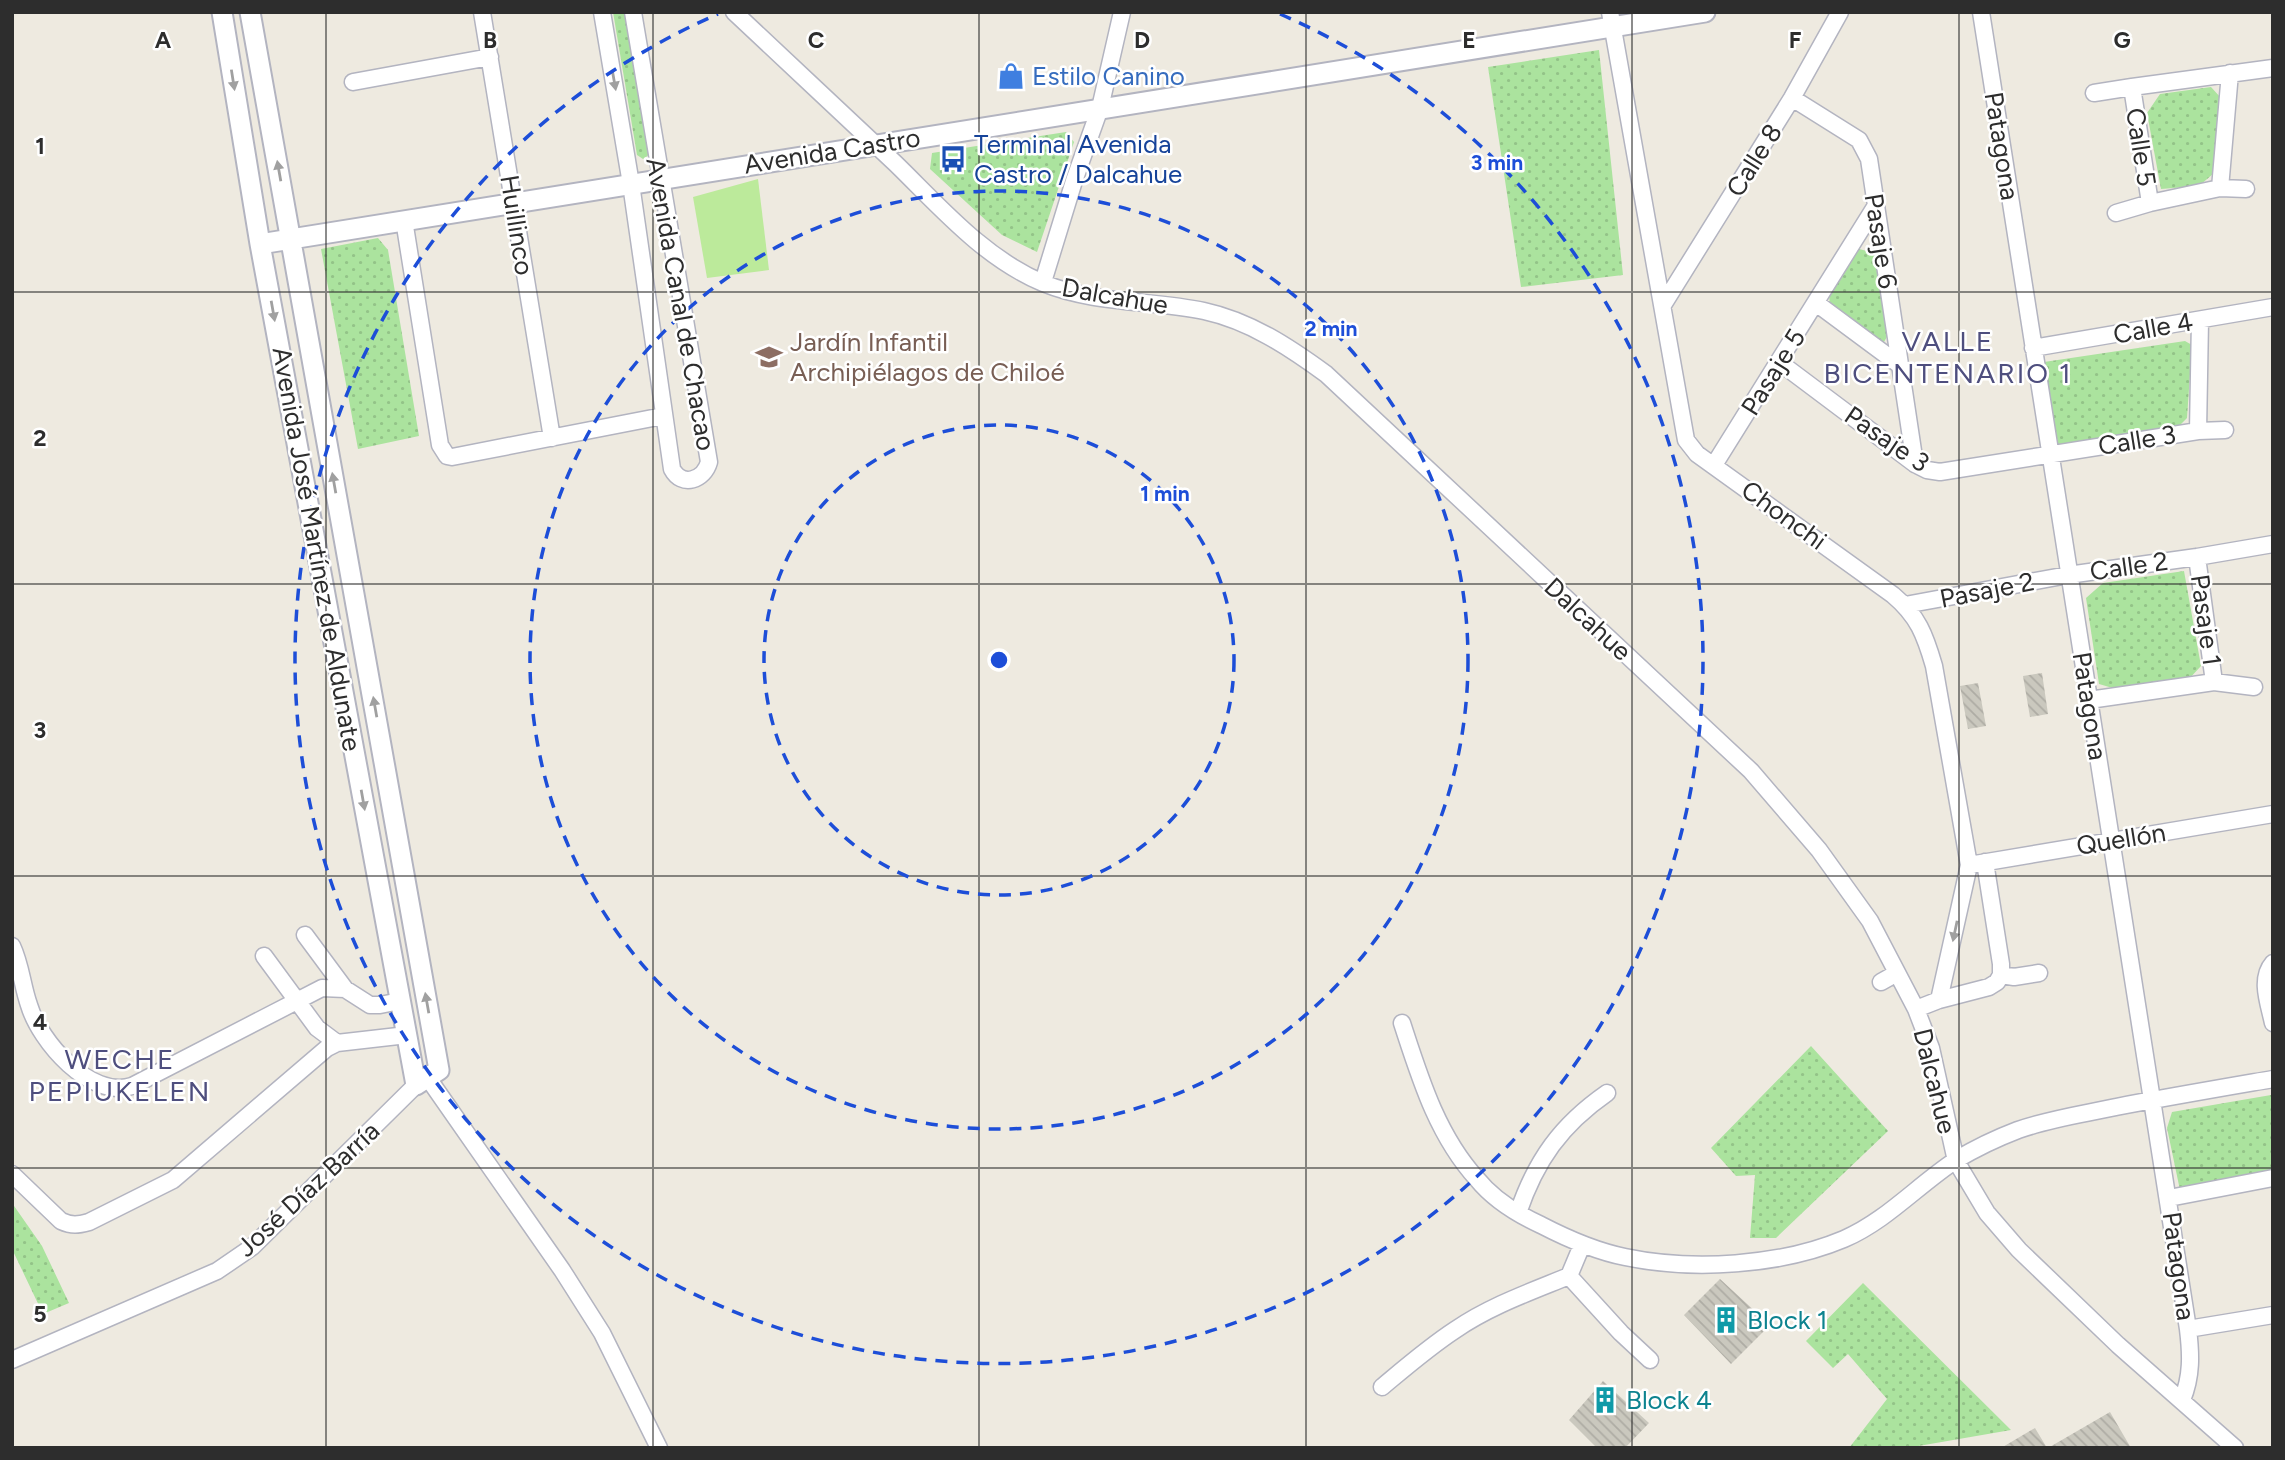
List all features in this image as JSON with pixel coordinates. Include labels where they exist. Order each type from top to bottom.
[{"type":"street","name":"Avenida José Martínez de Aldunate","points":[[222,12],[260,244],[400,1001],[407,1035],[428,1078]]},
{"type":"street","name":"Avenida José Martínez de Aldunate","points":[[250,12],[291,239],[428,1078]]},
{"type":"street","name":"Huillinco","points":[[482,12],[552,438]]},
{"type":"street","name":"Avenida Canal de Chacao","points":[[602,12],[631,184],[672,469],[676,476],[683,480],[692,480],[706,470],[709,461],[633,12]]},
{"type":"street","name":"Dalcahue","points":[[734,12],[987,251],[1043,282],[1091,296],[1206,312],[1252,328],[1290,348],[1325,374],[1751,771],[1819,850],[1870,921],[1916,1009],[1933,1056],[1955,1161],[1972,1190],[2004,1234],[2118,1345],[2235,1448]]},
{"type":"street","points":[[1043,282],[1100,108],[1122,12]]},
{"type":"street","name":"Avenida Castro","points":[[260,244],[1100,108],[1611,19],[1705,12]]},
{"type":"street","name":"Calle 8","points":[[1663,305],[1792,98],[1840,12]]},
{"type":"street","name":"Patagona","points":[[1981,12],[2188,1329],[2190,1373],[2182,1400]]},
{"type":"street","name":"Chonchi","points":[[1611,19],[1686,440],[1696,454],[1905,605],[1916,618],[1934,666],[1977,863],[1940,1000]]},
{"type":"street","points":[[353,82],[490,57]]},
{"type":"street","name":"Calle 5","points":[[2246,189],[2220,188],[2150,203],[2132,87],[2273,68]]},
{"type":"street","points":[[2220,188],[2230,74]]},
{"type":"street","points":[[2094,93],[2132,87]]},
{"type":"street","name":"Pasaje 6","points":[[1792,98],[1859,140],[1869,159],[1915,464]]},
{"type":"street","points":[[2116,214],[2150,203]]},
{"type":"street","name":"Pasaje 5","points":[[1714,465],[1875,207]]},
{"type":"street","points":[[404,220],[440,445],[447,456],[663,416]]},
{"type":"street","points":[[1816,303],[1902,366]]},
{"type":"street","name":"Calle 4","points":[[2034,348],[2273,307]]},
{"type":"street","name":"Calle 3","points":[[2050,454],[2198,431],[2200,320]]},
{"type":"street","name":"Pasaje 3","points":[[1779,362],[1915,464],[1932,472],[2050,454]]},
{"type":"street","points":[[2198,431],[2225,430]]},
{"type":"street","name":"Calle 2","points":[[2068,575],[2273,544]]},
{"type":"street","name":"Pasaje 1","points":[[2090,700],[2214,682],[2197,557]]},
{"type":"street","name":"Pasaje 2","points":[[1905,605],[2068,575]]},
{"type":"street","points":[[2214,682],[2254,687]]},
{"type":"street","name":"Quellón","points":[[1977,863],[2273,814]]},
{"type":"street","points":[[1916,1009],[1989,987],[1997,982],[2001,975],[2001,964],[1977,863]]},
{"type":"street","points":[[305,935],[345,989],[370,1005],[400,1001]]},
{"type":"street","points":[[12,946],[29,1005],[40,1030],[78,1071],[90,1080],[119,1090],[132,1086],[322,988],[345,989]]},
{"type":"street","points":[[264,956],[332,1046]]},
{"type":"street","points":[[2273,963],[2267,971],[2266,979],[2273,1023]]},
{"type":"street","points":[[1881,982],[1897,973]]},
{"type":"street","points":[[2001,975],[2014,977],[2039,974]]},
{"type":"street","points":[[1402,1023],[1427,1097],[1453,1148],[1477,1180],[1496,1198],[1518,1213],[1582,1245],[1623,1257],[1670,1263],[1720,1264],[1791,1256],[1845,1239],[1870,1225],[1955,1161],[1987,1143],[2020,1130],[2081,1114],[2273,1079]]},
{"type":"street","points":[[12,1174],[61,1221],[78,1226],[173,1180],[332,1046],[407,1035]]},
{"type":"street","points":[[428,1078],[596,1322],[659,1448]]},
{"type":"street","name":"José Díaz Barría","points":[[12,1360],[217,1270],[252,1247],[428,1078]]},
{"type":"street","points":[[1518,1213],[1527,1186],[1546,1153],[1571,1121],[1607,1093]]},
{"type":"street","points":[[2169,1198],[2273,1178]]},
{"type":"street","points":[[1382,1387],[1455,1329],[1490,1309],[1569,1276],[1582,1245]]},
{"type":"street","points":[[1569,1276],[1621,1333],[1650,1360]]},
{"type":"street","points":[[2188,1329],[2273,1315]]},
{"type":"green space","points":[[613,12],[626,12],[650,154],[643,159],[637,155]]},
{"type":"green space","points":[[1599,50],[1623,275],[1521,287],[1488,67]]},
{"type":"green space","points":[[2211,87],[2221,98],[2214,173],[2199,186],[2161,189],[2147,113],[2160,94]]},
{"type":"green space","points":[[1066,132],[1074,142],[1037,252],[1002,235],[930,169],[932,153]]},
{"type":"green space","points":[[758,179],[769,270],[707,278],[693,197]]},
{"type":"green space","points":[[378,238],[388,250],[419,436],[358,449],[321,249]]},
{"type":"green space","points":[[1859,249],[1875,253],[1888,335],[1884,342],[1880,342],[1830,307],[1829,294]]},
{"type":"green space","points":[[2185,341],[2192,345],[2187,418],[2176,429],[2059,450],[2044,362]]},
{"type":"green space","points":[[2184,571],[2201,666],[2188,680],[2116,689],[2099,684],[2086,598],[2103,583]]},
{"type":"green space","points":[[1811,1046],[1888,1131],[1776,1238],[1750,1238],[1755,1175],[1736,1176],[1711,1148]]},
{"type":"green space","points":[[2271,1095],[2273,1179],[2181,1195],[2167,1128],[2172,1112]]},
{"type":"green space","points":[[12,1203],[42,1246],[69,1303],[43,1314],[12,1249]]},
{"type":"green space","points":[[1863,1283],[2011,1430],[1907,1448],[1849,1448],[1887,1399],[1848,1354],[1833,1368],[1806,1341]]},
{"type":"building","points":[[2042,673],[2048,714],[2030,717],[2023,676]]},
{"type":"building","points":[[1978,683],[1986,726],[1968,729],[1960,686]]},
{"type":"building","name":"Block 1","points":[[1720,1279],[1770,1325],[1731,1364],[1684,1315]]},
{"type":"building","name":"Block 4","points":[[1603,1381],[1649,1423],[1625,1448],[1597,1448],[1569,1420]]},
{"type":"building","points":[[2110,1412],[2131,1448],[2048,1448]]},
{"type":"building","points":[[2035,1428],[2047,1448],[2001,1448]]},
{"type":"place","name":"Estilo Canino","points":[[1011,76]]},
{"type":"place","name":"Terminal Avenida Castro / Dalcahue","points":[[953,159]]},
{"type":"place","name":"Jardín Infantil Archipiélagos de Chiloé","points":[[769,357]]},
{"type":"place","name":"Block 1","points":[[1726,1320]]},
{"type":"place","name":"Block 4","points":[[1605,1400]]},
{"type":"district","name":"VALLE BICENTENARIO 1","points":[[1948,357]]},
{"type":"district","name":"WECHE PEPIUKELEN","points":[[120,1075]]}]
